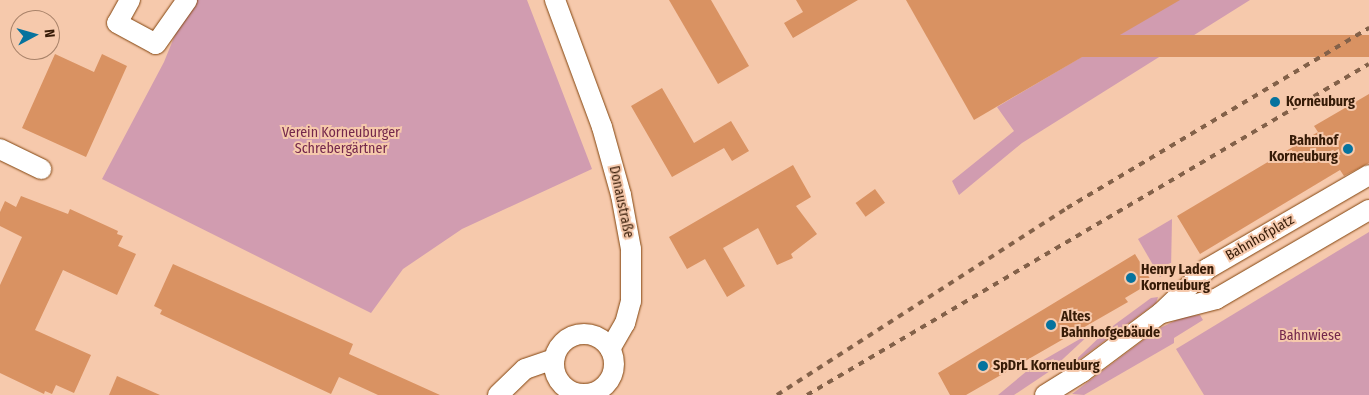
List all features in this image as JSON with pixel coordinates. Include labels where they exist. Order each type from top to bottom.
[{"type":"street","points":[[130,0],[117,23],[156,44],[187,0]]},
{"type":"street","name":"Donaustraße","points":[[555,0],[602,127],[621,195],[631,249],[631,301],[625,323],[610,349]]},
{"type":"street","points":[[0,149],[41,169]]},
{"type":"street","name":"Bahnhofplatz","points":[[1045,395],[1082,372],[1161,313],[1207,269],[1369,175]]},
{"type":"street","name":"Bahnhofplatz","points":[[1161,313],[1216,299],[1369,210]]},
{"type":"street","points":[[578,334],[593,335],[610,349],[614,368],[605,386],[588,394],[566,387],[556,375],[554,360],[565,341],[578,334]]},
{"type":"street","points":[[498,395],[524,370],[554,360]]},
{"type":"green space","name":"Verein Korneuburger Schrebergärtner","points":[[196,0],[527,0],[592,169],[462,229],[403,269],[371,313],[102,179],[164,62],[179,25]]},
{"type":"green space","points":[[1178,0],[1250,0],[1022,143],[959,195],[952,181],[1014,131],[997,107]]},
{"type":"green space","points":[[1172,219],[1171,270],[1160,277],[1138,239]]},
{"type":"green space","name":"Bahnwiese","points":[[1369,232],[1369,395],[1204,395],[1176,349]]},
{"type":"green space","points":[[1158,297],[1156,303],[1065,370],[1106,331],[1151,298]]},
{"type":"green space","points":[[1200,315],[1203,320],[1174,338],[1174,343],[1084,395],[1072,394],[1158,329],[1183,317]]},
{"type":"green space","points":[[1092,332],[1050,371],[1014,395],[998,395],[1033,366]]},
{"type":"building","points":[[669,0],[711,0],[749,66],[718,84]]},
{"type":"building","points":[[796,0],[858,0],[793,38],[784,23],[803,12]]},
{"type":"building","points":[[906,0],[1180,0],[974,120]]},
{"type":"building","points":[[1006,35],[1369,35],[1369,57],[1006,57]]},
{"type":"building","points":[[102,54],[127,66],[86,157],[22,128],[52,60],[60,60],[60,56],[94,72]]},
{"type":"building","points":[[662,88],[694,143],[731,121],[749,151],[732,161],[724,148],[672,177],[631,106]]},
{"type":"building","points":[[1369,94],[1369,163],[1344,176],[1340,170],[1200,254],[1177,216],[1318,132],[1314,126]]},
{"type":"building","points":[[793,165],[811,197],[796,206],[817,234],[791,254],[793,258],[777,265],[758,228],[723,248],[745,286],[727,297],[705,259],[687,269],[669,237]]},
{"type":"building","points":[[875,189],[885,203],[866,217],[856,203]]},
{"type":"building","points":[[21,196],[68,214],[70,209],[118,231],[117,234],[123,236],[118,246],[136,254],[117,295],[63,270],[35,330],[91,355],[74,393],[56,385],[52,394],[45,391],[44,394],[0,373],[0,285],[22,237],[0,226],[0,212],[5,201],[16,207]]},
{"type":"building","name":"Altes Bahnhofgebäude","points":[[1135,254],[1152,282],[1125,298],[1128,302],[966,395],[950,395],[938,373]]},
{"type":"building","points":[[173,264],[353,344],[349,354],[440,395],[378,395],[339,377],[331,394],[160,314],[162,310],[154,306]]},
{"type":"building","points":[[117,376],[160,395],[109,395]]},
{"type":"railway","points":[[777,395],[1067,208],[1369,28]]},
{"type":"railway","points":[[807,395],[1369,64]]},
{"type":"place","name":"Korneuburg","points":[[1275,102]]},
{"type":"place","name":"Bahnhof Korneuburg","points":[[1348,149]]},
{"type":"place","name":"Henry Laden Korneuburg","points":[[1131,278]]},
{"type":"place","name":"Altes Bahnhofgebäude","points":[[1051,325]]},
{"type":"place","name":"SpDrL Korneuburg","points":[[983,366]]}]
